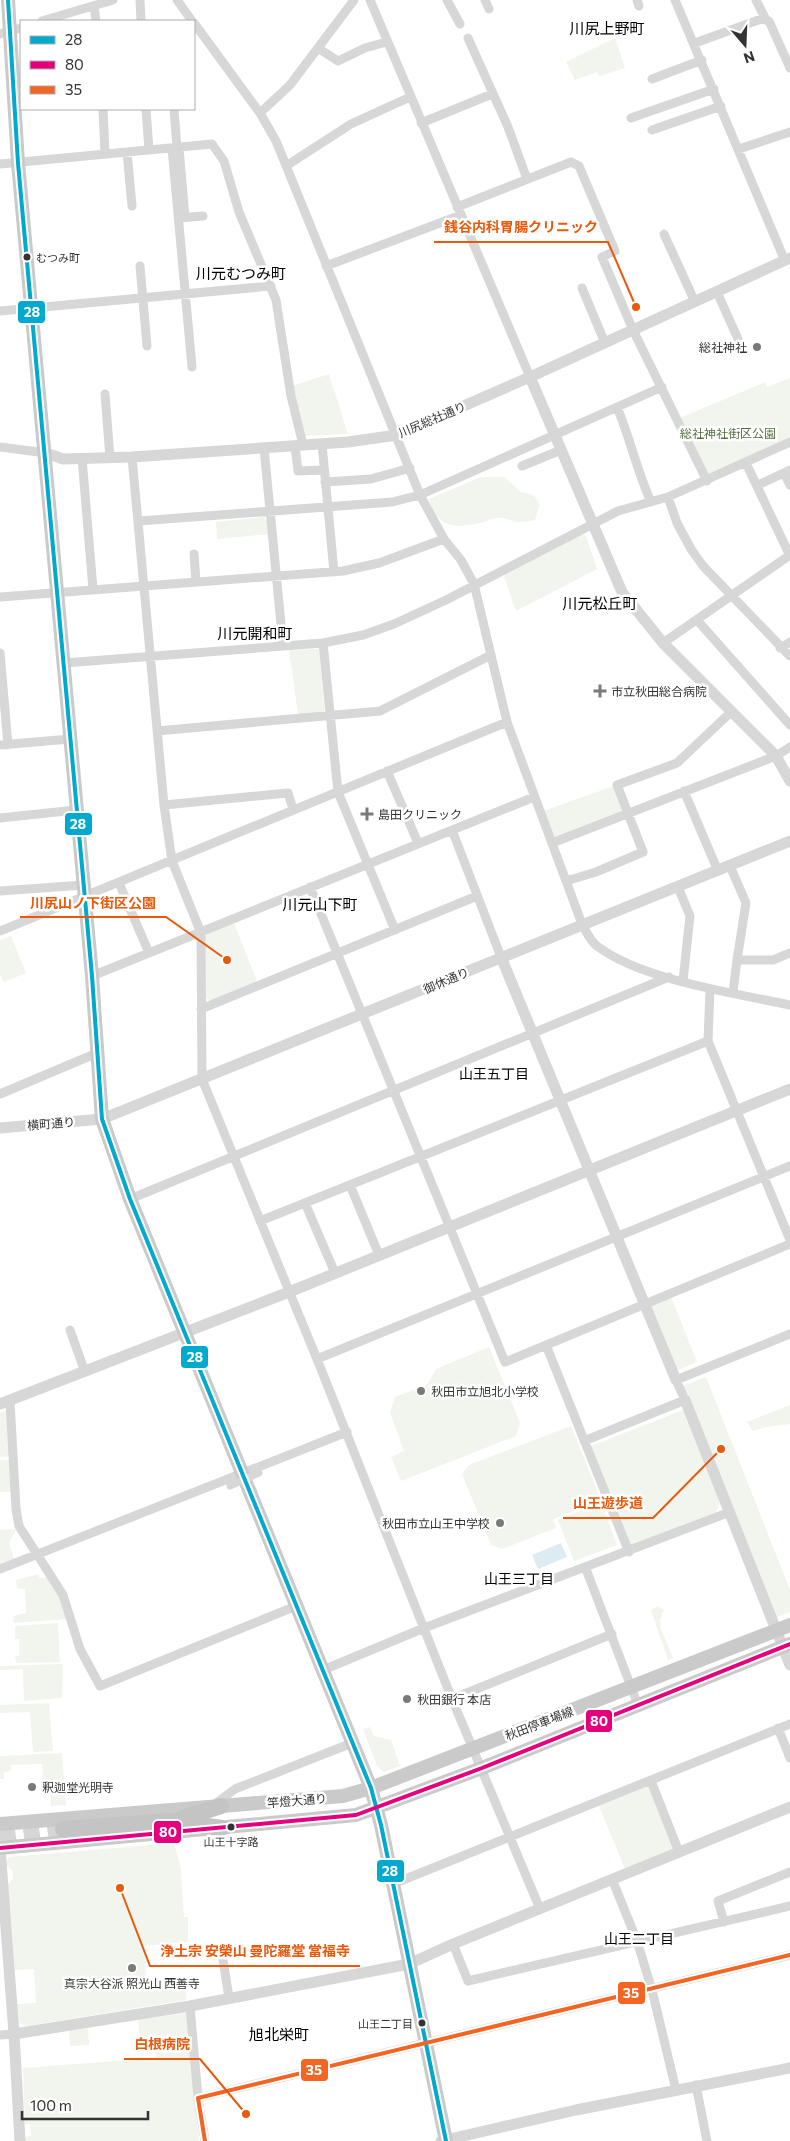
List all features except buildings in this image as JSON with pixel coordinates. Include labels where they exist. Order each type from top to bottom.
[{"type":"highway","points":[[171,1821],[216,1806]]},
{"type":"highway","points":[[63,1829],[171,1821],[222,1828]]},
{"type":"main road","points":[[8,0],[18,162],[46,453],[56,592],[76,810],[85,891],[102,1119],[130,1199],[184,1334],[372,1788],[427,2044],[444,2141]]},
{"type":"main road","name":"秋田停車場線","points":[[372,1788],[790,1625]]},
{"type":"main road","name":"秋田停車場線","points":[[0,1848],[36,1843],[356,1815],[377,1809],[482,1768],[786,1646]]},
{"type":"main road","name":"竿燈大通り","points":[[216,1806],[343,1796],[372,1788]]},
{"type":"main road","points":[[0,1824],[216,1806]]},
{"type":"street","points":[[50,20],[67,18],[94,6],[114,0]]},
{"type":"street","points":[[140,0],[141,20]]},
{"type":"street","points":[[177,0],[192,20]]},
{"type":"street","points":[[260,112],[290,84],[354,0]]},
{"type":"street","points":[[370,0],[386,42],[591,524],[622,592],[663,643],[776,756],[790,781]]},
{"type":"street","points":[[447,0],[460,24]]},
{"type":"street","points":[[484,0],[489,9]]},
{"type":"street","points":[[675,0],[788,260]]},
{"type":"street","points":[[756,0],[766,20],[769,21],[790,68]]},
{"type":"street","points":[[94,6],[96,20]]},
{"type":"street","points":[[695,43],[761,19],[766,20]]},
{"type":"street","points":[[195,25],[260,112],[276,141],[420,495],[444,539],[461,560],[474,584],[507,722],[582,924],[595,945],[632,965],[710,989],[733,992],[790,1005]]},
{"type":"street","points":[[468,38],[527,179]]},
{"type":"street","points":[[318,48],[338,61],[365,48],[386,42]]},
{"type":"street","points":[[652,79],[702,60]]},
{"type":"street","points":[[631,118],[714,89]]},
{"type":"street","points":[[421,123],[492,94]]},
{"type":"street","points":[[286,166],[351,124],[410,97]]},
{"type":"street","points":[[652,130],[721,106]]},
{"type":"street","points":[[103,110],[105,154]]},
{"type":"street","points":[[146,110],[149,150]]},
{"type":"street","points":[[174,110],[192,367]]},
{"type":"street","points":[[739,149],[790,132]]},
{"type":"street","points":[[0,164],[212,144],[224,161],[239,212],[276,300],[299,446],[298,471],[324,470]]},
{"type":"street","points":[[127,152],[132,206]]},
{"type":"street","points":[[326,266],[459,211],[527,179],[571,162],[579,166],[615,252],[602,257],[633,330],[707,481]]},
{"type":"street","points":[[182,218],[203,216]]},
{"type":"street","points":[[664,234],[695,302]]},
{"type":"street","name":"川尻総社通り","points":[[46,453],[63,459],[132,457],[299,446],[397,435],[788,260]]},
{"type":"street","points":[[140,266],[146,346]]},
{"type":"street","points":[[0,311],[271,286]]},
{"type":"street","points":[[582,288],[605,343]]},
{"type":"street","points":[[717,292],[738,339]]},
{"type":"street","points":[[139,522],[392,502],[420,495],[662,387]]},
{"type":"street","points":[[105,394],[110,458]]},
{"type":"street","points":[[617,407],[629,437],[640,476],[651,502]]},
{"type":"street","points":[[64,663],[323,643],[363,636],[394,624],[618,511],[668,497],[790,442]]},
{"type":"street","points":[[322,444],[334,572]]},
{"type":"street","points":[[0,447],[46,453]]},
{"type":"street","points":[[264,448],[283,645]]},
{"type":"street","points":[[522,466],[561,450]]},
{"type":"street","points":[[132,457],[164,805],[172,861],[201,933],[202,1079],[347,1432],[452,1699],[540,1909]]},
{"type":"street","points":[[82,458],[93,589]]},
{"type":"street","points":[[663,643],[790,556],[746,463]]},
{"type":"street","points":[[325,482],[372,479],[410,468]]},
{"type":"street","points":[[758,485],[787,471],[790,486]]},
{"type":"street","points":[[668,497],[677,524],[691,549],[731,597],[790,656]]},
{"type":"street","points":[[0,597],[334,572],[379,563],[444,539]]},
{"type":"street","points":[[194,554],[196,582]]},
{"type":"street","points":[[697,620],[790,725]]},
{"type":"street","points":[[780,648],[790,642]]},
{"type":"street","points":[[323,643],[338,792],[369,863],[395,930]]},
{"type":"street","points":[[0,654],[4,745],[70,739]]},
{"type":"street","points":[[157,731],[380,711],[491,656]]},
{"type":"street","points":[[566,881],[596,872],[643,852],[617,785],[677,763],[732,711]]},
{"type":"street","points":[[0,891],[85,891],[120,883],[293,809],[507,722]]},
{"type":"street","points":[[552,843],[776,756],[790,747]]},
{"type":"street","points":[[387,771],[418,843]]},
{"type":"street","points":[[684,791],[718,871]]},
{"type":"street","points":[[164,805],[288,793],[293,809]]},
{"type":"street","points":[[92,976],[534,797]]},
{"type":"street","points":[[0,818],[76,810]]},
{"type":"street","points":[[452,830],[501,957],[534,1031],[685,1400],[776,1630],[786,1646],[790,1665]]},
{"type":"street","name":"御休通り","points":[[102,1119],[790,841]]},
{"type":"street","points":[[730,866],[746,904],[733,992]]},
{"type":"street","points":[[120,883],[149,953]]},
{"type":"street","points":[[310,887],[475,1293],[505,1362],[790,1244]]},
{"type":"street","points":[[678,887],[690,916],[683,981]]},
{"type":"street","points":[[0,932],[85,891]]},
{"type":"street","points":[[201,1009],[477,896]]},
{"type":"street","points":[[737,960],[773,960],[790,953]]},
{"type":"street","points":[[130,1199],[669,977]]},
{"type":"street","points":[[710,989],[708,1041],[790,1240]]},
{"type":"street","points":[[260,1221],[708,1041]]},
{"type":"street","points":[[0,1094],[97,1053]]},
{"type":"street","points":[[296,1606],[100,1686],[80,1649],[63,1595],[20,1526],[16,1509],[5,1403],[289,1292],[790,1089]]},
{"type":"street","name":"横町通り","points":[[0,1128],[102,1119]]},
{"type":"street","points":[[317,1359],[790,1166]]},
{"type":"street","points":[[350,1185],[379,1255]]},
{"type":"street","points":[[305,1203],[335,1273]]},
{"type":"street","points":[[70,1330],[85,1372]]},
{"type":"street","points":[[676,1380],[790,1334]]},
{"type":"street","points":[[546,1345],[629,1552]]},
{"type":"street","points":[[584,1441],[685,1400]]},
{"type":"street","points":[[0,1569],[347,1432]]},
{"type":"street","points":[[230,1486],[259,1473]]},
{"type":"street","points":[[323,1670],[424,1628],[586,1569],[730,1512]]},
{"type":"street","points":[[586,1569],[638,1705]]},
{"type":"street","points":[[452,1699],[612,1634]]},
{"type":"street","points":[[393,1884],[790,1724]]},
{"type":"street","points":[[778,1728],[790,1758]]},
{"type":"street","points":[[216,1806],[235,1789],[352,1743]]},
{"type":"street","points":[[651,1781],[679,1852]]},
{"type":"street","points":[[0,2035],[190,2006],[410,1964],[453,1944],[790,1807]]},
{"type":"street","points":[[0,1848],[20,2141]]},
{"type":"street","points":[[724,1922],[718,1901],[790,1872]]},
{"type":"street","points":[[612,1879],[637,1941],[652,1990],[676,2090]]},
{"type":"street","points":[[453,1944],[468,1981],[790,1906]]},
{"type":"street","points":[[222,1952],[229,1998]]},
{"type":"street","points":[[198,2098],[652,1990],[790,1955]]},
{"type":"street","points":[[190,2006],[198,2098],[205,2141]]},
{"type":"street","points":[[444,2141],[696,2085],[790,2068]]},
{"type":"street","points":[[696,2085],[707,2141]]},
{"type":"green space","points":[[615,38],[625,68],[599,76],[597,72],[575,80],[566,62]]},
{"type":"green space","points":[[329,374],[348,434],[304,436],[292,386]]},
{"type":"green space","name":"総社神社街区公園","points":[[790,378],[790,438],[708,475],[680,418],[765,382],[767,387]]},
{"type":"green space","points":[[481,477],[504,477],[521,492],[534,495],[540,505],[535,520],[516,522],[505,518],[495,518],[461,526],[447,524],[437,515],[429,499]]},
{"type":"green space","points":[[264,517],[268,523],[269,534],[217,539],[216,522]]},
{"type":"green space","points":[[578,533],[586,536],[597,569],[516,611],[503,573]]},
{"type":"green space","points":[[319,649],[325,713],[298,714],[289,650]]},
{"type":"green space","points":[[614,786],[624,811],[554,839],[543,811]]},
{"type":"green space","points":[[234,923],[257,981],[211,1000],[206,999],[204,939],[207,933]]},
{"type":"green space","points":[[11,936],[26,973],[4,982],[0,974],[0,940]]},
{"type":"green space","points":[[671,1297],[697,1362],[675,1371],[649,1306]]},
{"type":"green space","points":[[489,1347],[520,1423],[516,1436],[401,1481],[391,1457],[404,1451],[390,1413],[395,1397],[427,1385],[436,1369]]},
{"type":"green space","points":[[706,1377],[790,1590],[790,1612],[775,1618],[682,1386]]},
{"type":"green space","points":[[790,1405],[790,1424],[766,1427],[753,1431],[747,1422]]},
{"type":"green space","points":[[7,1410],[11,1457],[0,1457],[0,1413]]},
{"type":"green space","points":[[683,1410],[720,1502],[715,1515],[631,1548],[591,1446]]},
{"type":"green space","points":[[571,1426],[601,1500],[553,1519],[556,1528],[502,1549],[491,1545],[462,1474],[469,1465]]},
{"type":"green space","points":[[0,1460],[11,1460],[11,1492],[0,1492]]},
{"type":"green space","points":[[601,1503],[617,1545],[574,1561],[558,1520]]},
{"type":"green space","points":[[16,1529],[9,1543],[14,1559],[0,1564],[0,1530]]},
{"type":"green space","points":[[39,1574],[39,1578],[49,1577],[60,1597],[68,1619],[14,1623],[13,1616],[26,1613],[25,1589],[17,1588],[16,1580]]},
{"type":"green space","points":[[658,1606],[664,1610],[660,1620],[661,1629],[673,1658],[668,1660],[651,1610]]},
{"type":"green space","points":[[58,1623],[60,1662],[16,1663],[15,1656],[19,1656],[19,1639],[15,1639],[15,1626]]},
{"type":"green space","points":[[63,1664],[62,1698],[24,1701],[23,1669],[0,1670],[0,1666]]},
{"type":"green space","points":[[49,1703],[53,1751],[33,1752],[30,1712],[0,1713],[0,1705]]},
{"type":"green space","points":[[370,1727],[374,1736],[391,1740],[400,1766],[384,1772],[377,1766],[363,1729]]},
{"type":"green space","points":[[62,1753],[66,1805],[51,1806],[50,1780],[43,1781],[42,1764],[11,1765],[11,1771],[4,1772],[4,1779],[0,1779],[0,1756]]},
{"type":"green space","points":[[649,1786],[674,1849],[625,1869],[599,1806]]},
{"type":"green space","points":[[174,1843],[181,1868],[184,1917],[188,1917],[188,1942],[145,1946],[146,1990],[185,1984],[186,2000],[26,2026],[19,2023],[17,2004],[36,2003],[34,1969],[15,1970],[8,1884],[13,1879],[12,1870],[5,1863],[9,1857]]},
{"type":"green space","points":[[187,2013],[199,2141],[25,2141],[25,2137],[31,2136],[30,2124],[25,2124],[23,2068],[156,2058],[156,2043],[140,2044],[138,2020]]},
{"type":"green space","points":[[88,2028],[89,2045],[70,2046],[69,2031]]},
{"type":"shaded area","points":[[561,1543],[567,1557],[538,1569],[532,1555]]},
{"type":"tunnel","points":[[0,1838],[63,1829]]},
{"type":"transit line","name":"28","points":[[8,0],[18,163],[92,976],[102,1119],[130,1199],[371,1788],[381,1825],[446,2141]]},
{"type":"transit line","name":"80","points":[[0,1848],[356,1815],[482,1768],[790,1644]]},
{"type":"transit line","name":"35","points":[[205,2141],[198,2098],[790,1955]]},
{"type":"place","name":"むつみ町","points":[[27,257]]},
{"type":"place","name":"銭谷内科胃腸クリニック","points":[[636,307]]},
{"type":"place","name":"総社神社","points":[[757,347]]},
{"type":"place","name":"市立秋田総合病院","points":[[600,691]]},
{"type":"place","name":"島田クリニック","points":[[367,814]]},
{"type":"place","name":"川尻山ノ下街区公園","points":[[227,960]]},
{"type":"place","name":"秋田市立旭北小学校","points":[[421,1391]]},
{"type":"place","name":"山王遊歩道","points":[[721,1449]]},
{"type":"place","name":"秋田市立山王中学校","points":[[500,1523]]},
{"type":"place","name":"秋田銀行 本店","points":[[407,1699]]},
{"type":"place","name":"釈迦堂光明寺","points":[[32,1787]]},
{"type":"place","name":"山王十字路","points":[[231,1827]]},
{"type":"place","name":"浄土宗 安榮山 曼陀羅堂 當福寺","points":[[120,1888]]},
{"type":"place","name":"真宗大谷派 照光山 西善寺","points":[[132,1968]]},
{"type":"place","name":"山王二丁目","points":[[422,2023]]},
{"type":"place","name":"白根病院","points":[[246,2114]]},
{"type":"district","name":"川尻上野町","points":[[607,28]]},
{"type":"district","name":"川元むつみ町","points":[[241,273]]},
{"type":"district","name":"川元松丘町","points":[[600,603]]},
{"type":"district","name":"川元開和町","points":[[255,633]]},
{"type":"district","name":"川元山下町","points":[[320,904]]},
{"type":"district","name":"山王五丁目","points":[[494,1073]]},
{"type":"district","name":"山王三丁目","points":[[519,1578]]},
{"type":"district","name":"山王二丁目","points":[[639,1938]]},
{"type":"district","name":"旭北栄町","points":[[279,2034]]}]
